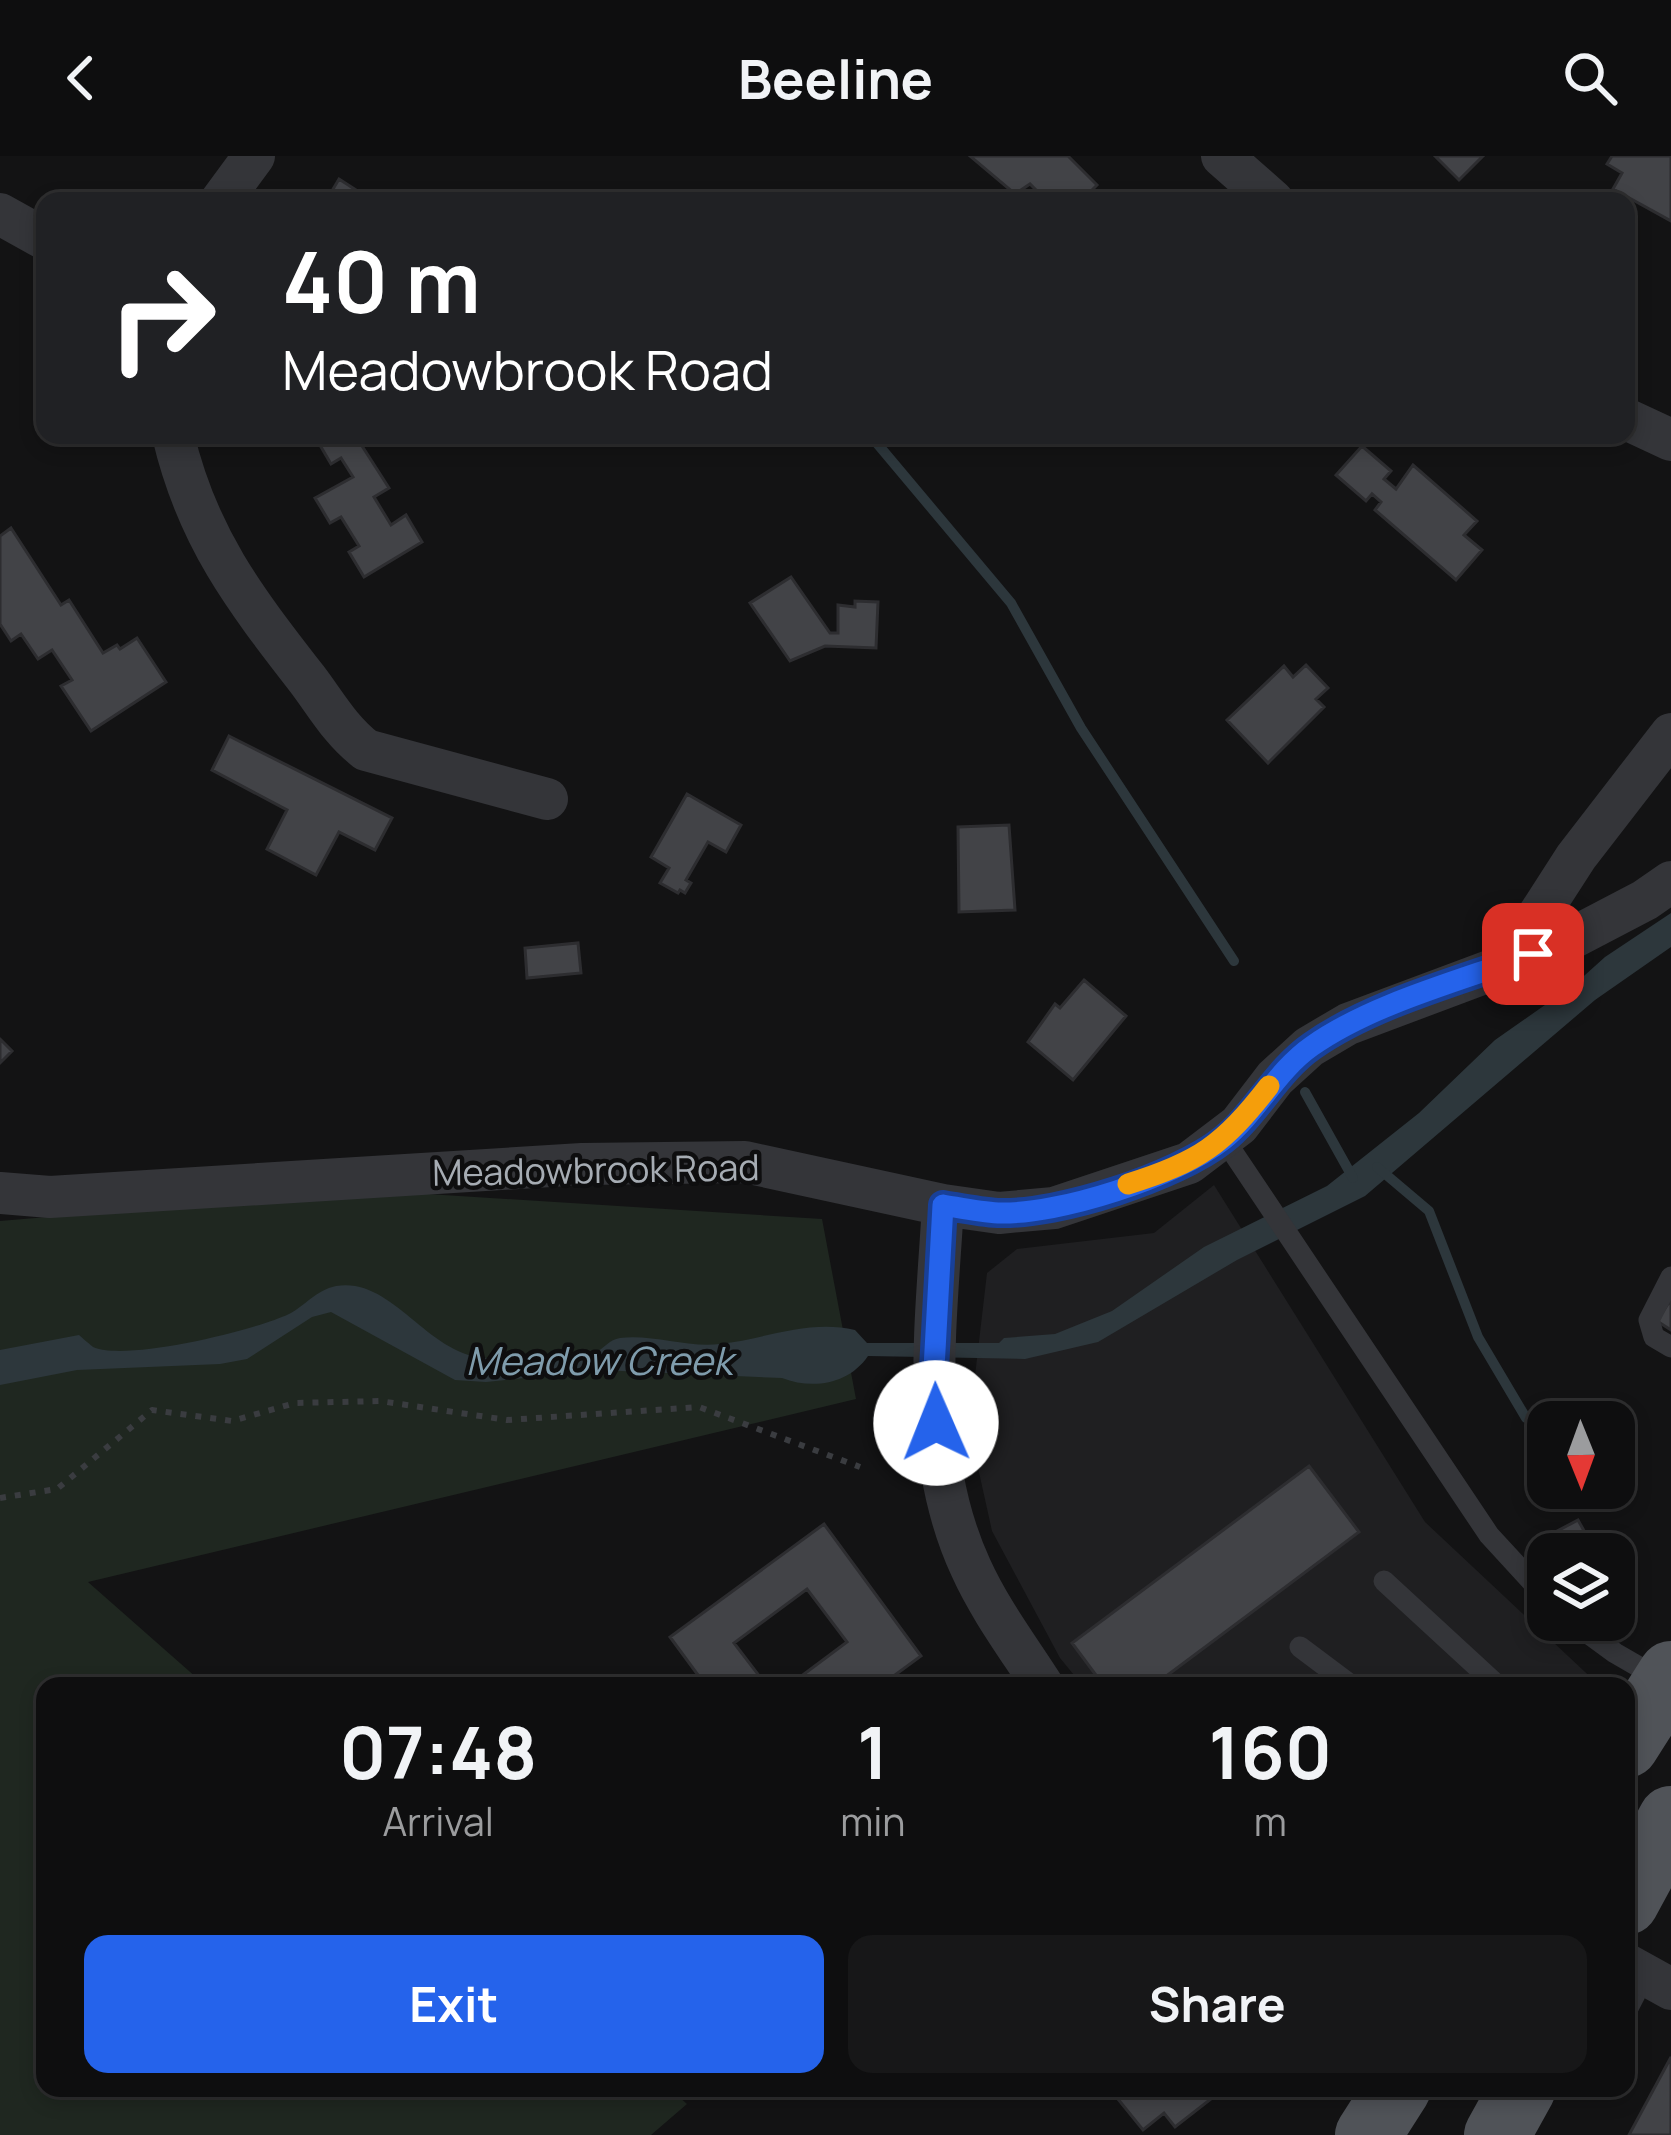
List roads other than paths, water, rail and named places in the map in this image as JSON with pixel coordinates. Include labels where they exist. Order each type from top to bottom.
[{"type":"main road","points":[[1635,1730],[1668,1678]]},
{"type":"main road","points":[[1635,1885],[1671,1819]]},
{"type":"main road","points":[[1368,2135],[1392,2097]]},
{"type":"main road","points":[[1497,2135],[1518,2097]]},
{"type":"street","points":[[228,192],[254,156]]},
{"type":"street","points":[[1222,156],[1263,192]]},
{"type":"street","points":[[0,214],[36,234]]},
{"type":"street","points":[[1635,423],[1671,440]]},
{"type":"street","points":[[176,444],[204,530],[236,588],[344,733],[365,750],[547,799]]},
{"type":"street","points":[[1507,964],[1576,857],[1671,734]]},
{"type":"street","name":"Meadowbrook Road","points":[[0,1193],[50,1197],[582,1164],[745,1162],[943,1205],[999,1213],[1054,1208],[1175,1170],[1224,1139],[1275,1078],[1348,1024],[1588,931],[1671,882]]},
{"type":"street","points":[[943,1205],[933,1387],[938,1459],[970,1566],[1036,1677]]},
{"type":"lane","points":[[1224,1139],[1489,1535],[1527,1577]]},
{"type":"lane","points":[[1671,1277],[1649,1320],[1654,1337],[1671,1347]]},
{"type":"lane","points":[[1384,1581],[1488,1677]]},
{"type":"lane","points":[[1598,1641],[1668,1678]]},
{"type":"lane","points":[[1300,1647],[1340,1677]]},
{"type":"water","name":"Meadow Creek","points":[[1671,913],[1671,947],[1595,1000],[1365,1196],[1237,1260],[1098,1342],[1025,1359],[868,1356],[851,1373],[818,1384],[782,1378],[599,1370],[486,1382],[455,1380],[331,1312],[312,1317],[247,1359],[77,1370],[0,1385],[0,1350],[79,1335],[93,1347],[110,1351],[191,1342],[272,1321],[336,1286],[375,1293],[447,1345],[488,1358],[590,1354],[620,1338],[720,1344],[821,1327],[855,1330],[867,1343],[999,1343],[1004,1338],[1055,1334],[1112,1311],[1204,1247],[1327,1186],[1419,1113],[1495,1040]]},
{"type":"waterway","points":[[878,444],[1011,603],[1081,728],[1234,961]]},
{"type":"waterway","points":[[1305,1092],[1353,1178]]},
{"type":"waterway","points":[[1377,1167],[1429,1211],[1478,1337],[1526,1418]]}]
